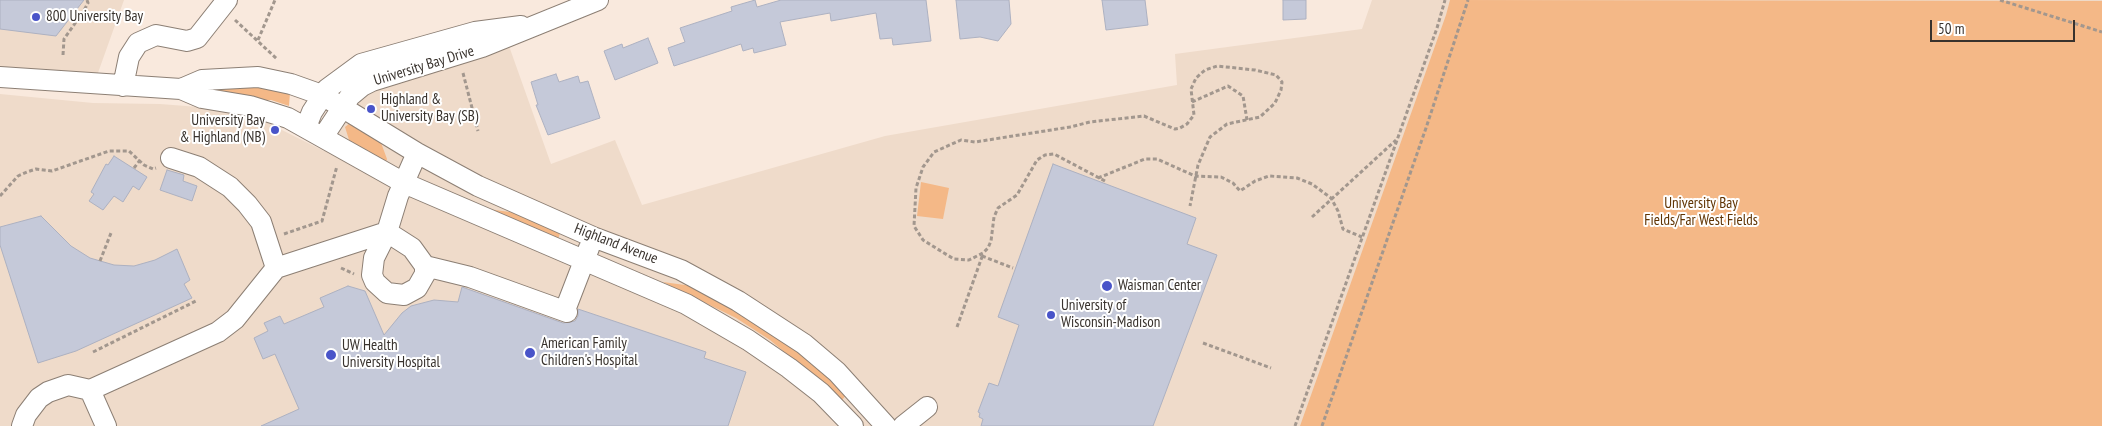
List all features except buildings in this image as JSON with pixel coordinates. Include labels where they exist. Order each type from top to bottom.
[{"type":"street","name":"University Bay Drive","points":[[314,132],[362,86],[377,78],[482,47],[598,0]]},
{"type":"street","points":[[122,86],[129,57],[138,43],[156,35],[187,41],[197,38],[230,9]]},
{"type":"street","name":"University Bay Drive","points":[[314,132],[322,95],[342,76],[367,62],[490,28],[535,24]]},
{"type":"street","points":[[0,77],[181,89],[202,98],[268,111],[314,132]]},
{"type":"street","points":[[181,89],[202,80],[258,77],[292,84],[322,95]]},
{"type":"street","name":"Highland Avenue","points":[[322,95],[417,153],[478,186],[593,236],[690,274],[776,324],[804,344],[837,372],[886,426]]},
{"type":"street","name":"Highland Avenue","points":[[314,132],[404,183],[585,259],[686,304],[748,340],[789,368],[821,393],[853,426]]},
{"type":"street","points":[[417,153],[404,183],[387,232],[371,266],[372,275],[380,289],[395,296],[411,293],[422,282],[425,266]]},
{"type":"street","points":[[171,158],[200,167],[230,187],[254,211],[267,240],[276,268]]},
{"type":"street","points":[[387,232],[412,248],[425,266],[470,277],[567,309],[593,236]]},
{"type":"street","points":[[22,426],[32,406],[48,392],[68,385],[90,390],[218,332],[235,319],[276,268],[387,232]]},
{"type":"street","points":[[90,390],[106,426]]},
{"type":"street","points":[[903,426],[927,407]]},
{"type":"path","points":[[63,56],[64,39],[83,12],[88,3],[87,0]]},
{"type":"path","points":[[258,40],[275,0]]},
{"type":"path","points":[[1294,426],[1444,0]]},
{"type":"path","points":[[1322,426],[1426,128],[1468,0]]},
{"type":"path","points":[[2000,0],[2102,32]]},
{"type":"path","points":[[230,9],[277,60]]},
{"type":"path","points":[[460,64],[478,131]]},
{"type":"path","points":[[1013,268],[983,255],[969,260],[954,259],[923,240],[917,233],[913,218],[916,188],[922,167],[934,152],[961,140],[975,142],[1090,122],[1144,116],[1180,128],[1188,124],[1194,115],[1190,89],[1196,78],[1205,70],[1217,66],[1254,70],[1276,75],[1282,82],[1275,104],[1260,117],[1227,124],[1210,137],[1195,176],[1190,206]]},
{"type":"path","points":[[1192,102],[1210,96],[1223,86],[1228,86],[1243,96],[1247,120]]},
{"type":"path","points":[[1312,217],[1396,139]]},
{"type":"path","points":[[0,196],[18,176],[36,169],[52,171],[95,155],[116,150],[129,151],[153,169],[171,158]]},
{"type":"path","points":[[957,327],[983,255],[991,241],[994,217],[998,208],[1016,195],[1037,160],[1045,155],[1054,154],[1105,181]]},
{"type":"path","points":[[1098,178],[1145,159],[1157,159],[1195,176],[1221,177],[1233,183],[1240,191],[1255,181],[1269,176],[1298,178],[1312,184],[1331,198],[1338,211],[1343,229],[1362,237]]},
{"type":"path","points":[[134,168],[140,160]]},
{"type":"path","points":[[267,240],[322,220],[336,166]]},
{"type":"path","points":[[100,261],[111,233]]},
{"type":"path","points":[[93,352],[196,301]]},
{"type":"path","points":[[1203,342],[1271,368]]},
{"type":"shaded area","points":[[0,0],[124,0],[94,84],[0,75]]},
{"type":"shaded area","name":"University of Wisconsin-Madison","points":[[1372,0],[2102,0],[2102,426],[0,426],[0,94],[93,103],[160,104],[212,108],[266,122],[324,151],[359,96],[364,92],[509,46],[551,164],[615,140],[642,205],[885,136],[1177,85],[1175,54],[1362,29]]},
{"type":"green space","name":"University Bay Fields/Far West Fields","points":[[1450,0],[2102,1],[2102,426],[1300,426]]},
{"type":"green space","points":[[246,86],[274,88],[290,93],[289,106],[271,100],[244,100],[202,88]]},
{"type":"green space","points":[[350,123],[380,140],[387,159],[386,162],[350,143],[345,127]]},
{"type":"green space","points":[[921,182],[949,188],[943,219],[917,216]]},
{"type":"green space","points":[[488,209],[517,213],[561,231],[558,239]]},
{"type":"green space","points":[[663,282],[692,286],[719,299],[798,351],[847,394],[842,400],[770,340],[736,318]]},
{"type":"place","name":"800 University Bay","points":[[36,17]]},
{"type":"place","name":"Highland & University Bay (SB)","points":[[371,109]]},
{"type":"place","name":"University Bay & Highland (NB)","points":[[275,130]]},
{"type":"place","name":"Waisman Center","points":[[1107,286]]},
{"type":"place","name":"University of Wisconsin-Madison","points":[[1051,315]]},
{"type":"place","name":"American Family Children's Hospital","points":[[530,353]]},
{"type":"place","name":"UW Health University Hospital","points":[[331,355]]}]
